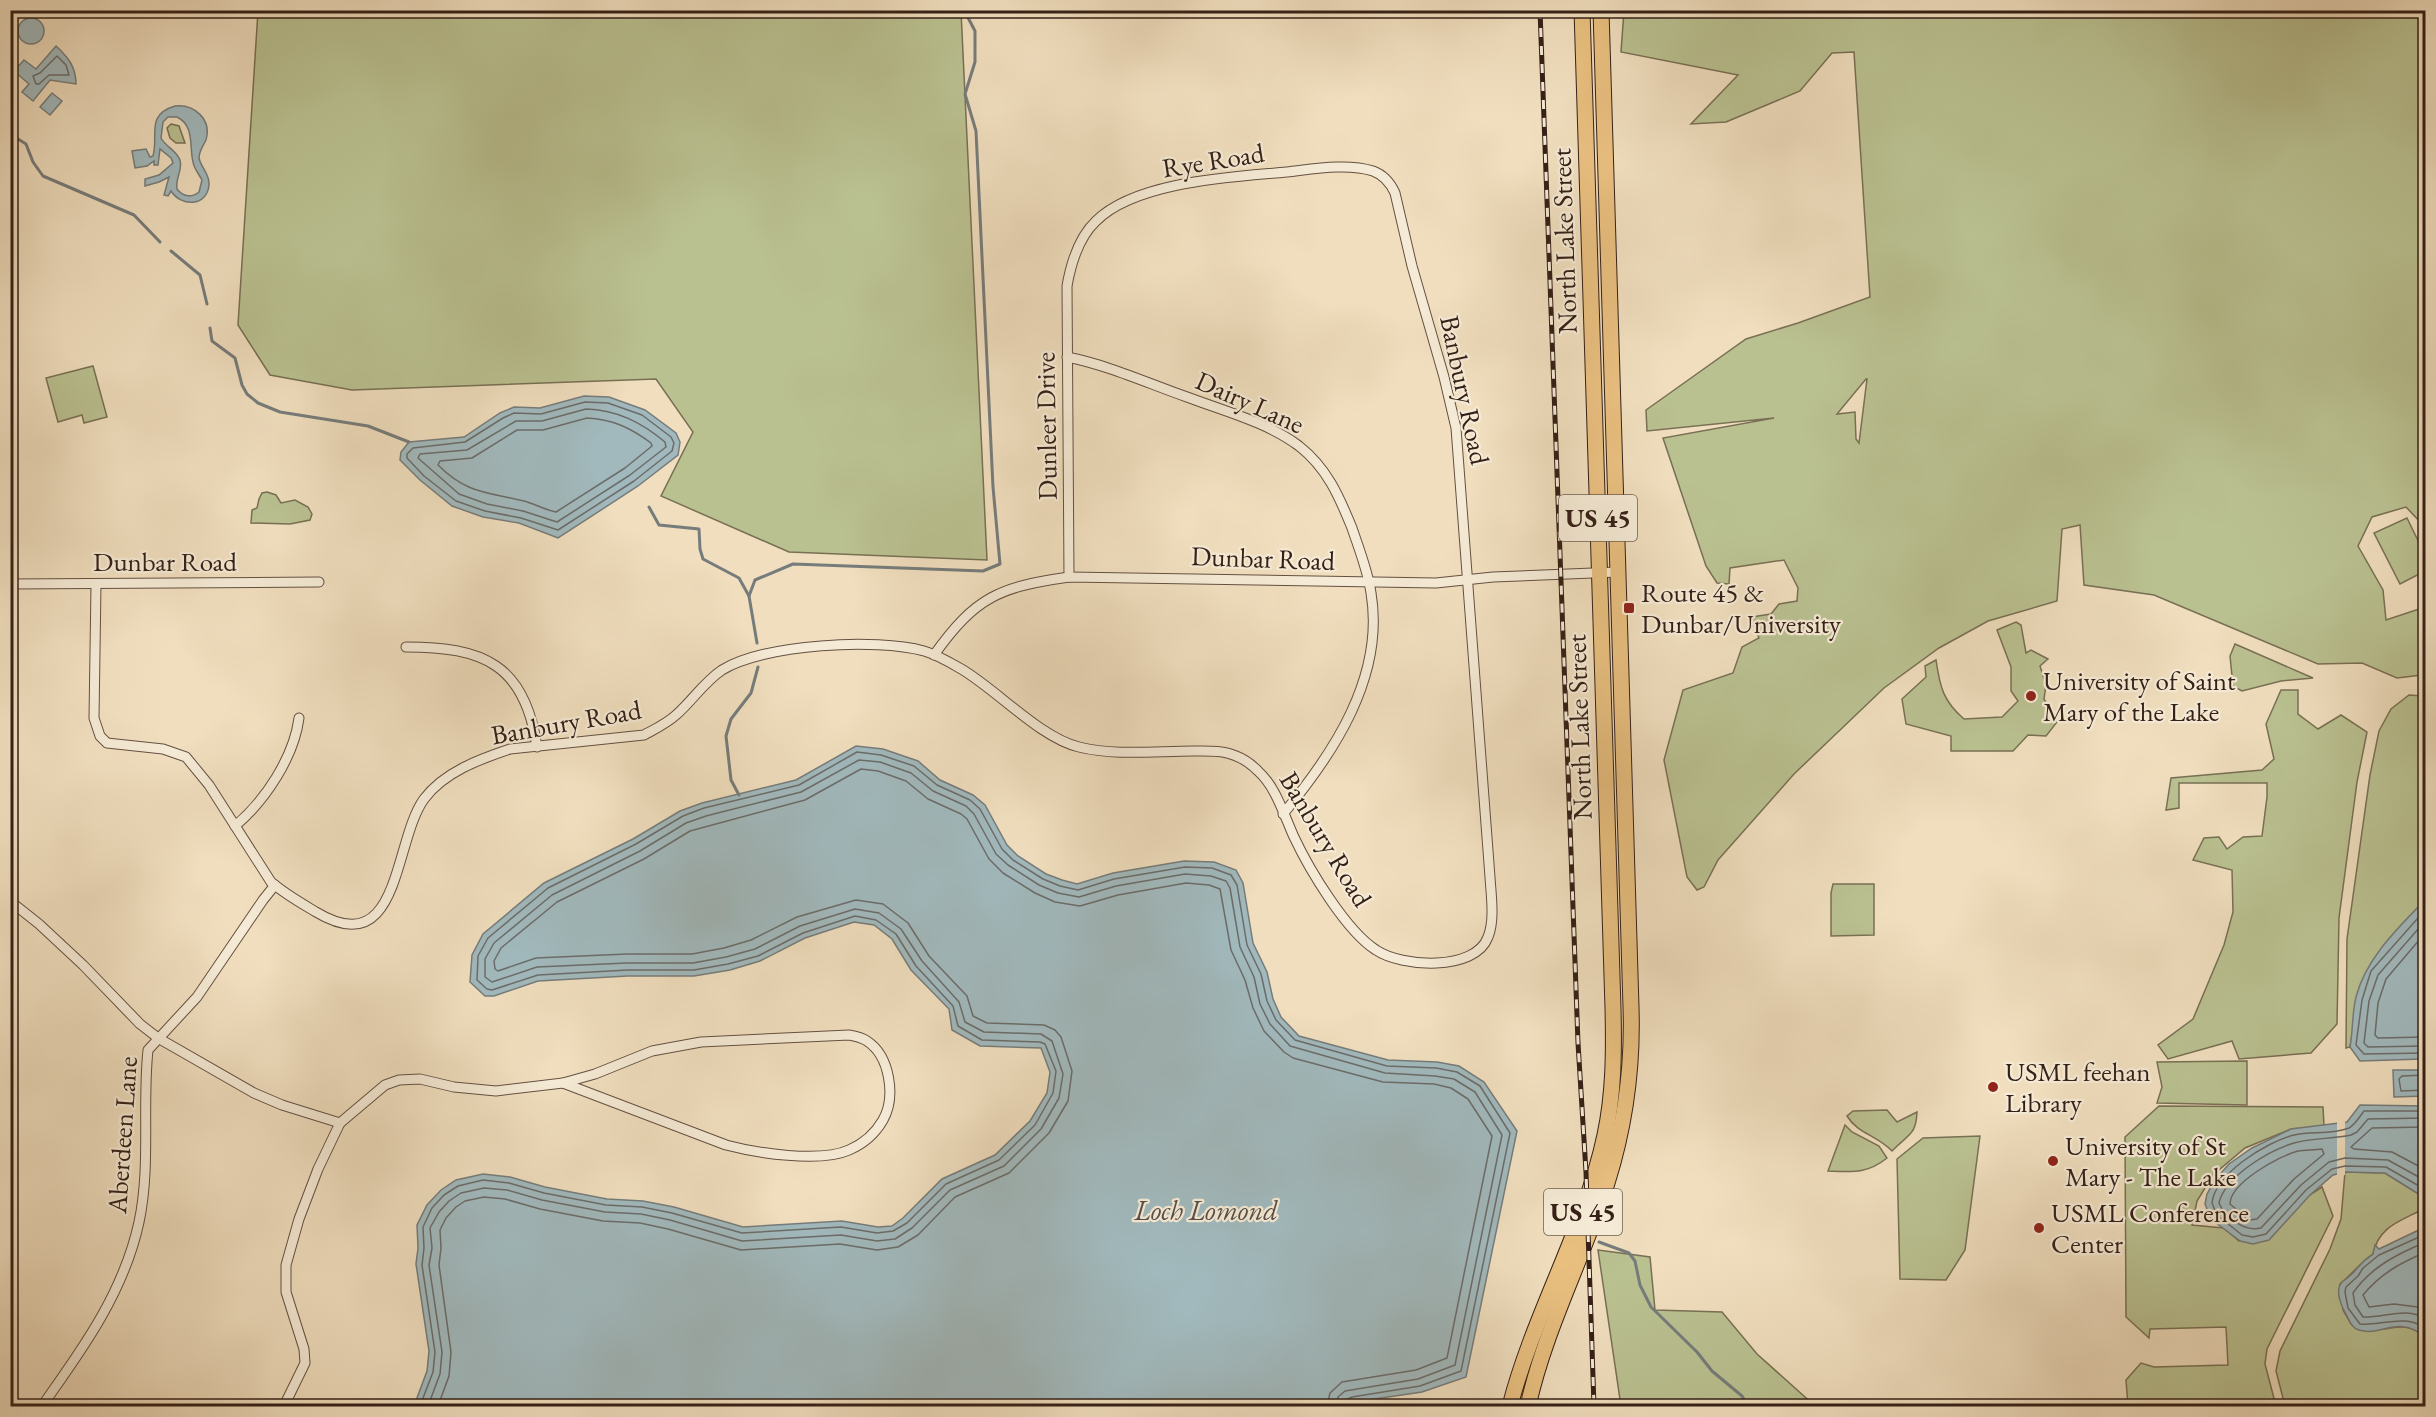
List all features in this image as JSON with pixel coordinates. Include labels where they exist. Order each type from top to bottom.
[{"type":"main road","name":"North Lake Street","points":[[1510,1407],[1524,1359],[1592,1184],[1605,1135],[1613,1081],[1614,1025],[1582,10]]},
{"type":"main road","name":"North Lake Street","points":[[1528,1407],[1544,1348],[1608,1181],[1622,1123],[1629,1075],[1631,1017],[1601,10]]},
{"type":"street","name":"Rye Road","points":[[1069,274],[1077,249],[1095,221],[1118,205],[1156,191],[1234,177],[1350,167],[1372,171],[1383,176],[1391,183],[1395,193]]},
{"type":"street","name":"Banbury Road","points":[[96,584],[94,718],[100,736],[112,745],[164,749],[186,757],[208,785],[275,885],[330,920],[345,924],[364,924],[376,916],[392,887],[410,827],[424,799],[431,791],[460,770],[491,755],[510,749],[644,735],[661,727],[676,715],[709,680],[743,660],[790,650],[857,645],[907,648],[934,655],[986,684],[1057,739],[1079,747],[1102,751],[1209,751],[1235,755],[1261,773],[1272,789],[1300,851],[1326,892],[1362,939],[1377,951],[1401,960],[1440,963],[1461,959],[1478,951],[1490,932],[1490,888],[1456,428],[1412,266],[1395,193]]},
{"type":"street","name":"Dunleer Drive","points":[[1069,274],[1067,357],[1069,576]]},
{"type":"street","name":"Dairy Lane","points":[[1067,357],[1098,364],[1268,428],[1298,445],[1320,466],[1330,478],[1340,497],[1360,550],[1369,584],[1373,627],[1370,657],[1360,690],[1340,734],[1325,759],[1283,814]]},
{"type":"street","name":"Dunbar Road","points":[[934,655],[974,608],[987,599],[1029,583],[1069,576],[1369,584],[1436,583],[1466,579],[1618,572]]},
{"type":"street","name":"Dunbar Road","points":[[10,584],[319,582]]},
{"type":"street","points":[[406,647],[457,649],[482,657],[501,669],[515,684],[526,702],[533,722],[537,747]]},
{"type":"street","points":[[235,826],[272,784],[283,767],[292,749],[299,718]]},
{"type":"street","name":"Aberdeen Lane","points":[[42,1407],[106,1309],[130,1254],[139,1222],[143,1190],[148,1050],[197,997],[275,885]]},
{"type":"street","points":[[10,900],[83,964],[140,1024],[158,1038],[254,1093],[282,1106],[340,1123]]},
{"type":"street","points":[[284,1407],[305,1363],[304,1349],[286,1292],[285,1265],[303,1209],[340,1123],[385,1085],[399,1080],[420,1079],[454,1087],[496,1091],[563,1083],[595,1074],[652,1051],[698,1042],[849,1035],[867,1041],[876,1049],[884,1062],[890,1096],[884,1119],[869,1139],[848,1151],[813,1156],[751,1152],[719,1143],[563,1083]]},
{"type":"street","points":[[10,1394],[13,1407]]},
{"type":"green space","points":[[258,11],[961,11],[987,560],[789,552],[661,496],[693,432],[656,379],[352,390],[270,375],[238,325]]},
{"type":"green space","points":[[1624,11],[2425,11],[2425,527],[2406,507],[2372,517],[2358,546],[2383,590],[2386,620],[2425,607],[2425,670],[2422,675],[2397,678],[2362,663],[2318,664],[2154,595],[2084,585],[2080,525],[2062,529],[2057,601],[1988,621],[1939,648],[1884,688],[1794,774],[1718,860],[1704,887],[1697,890],[1687,877],[1664,760],[1683,690],[1733,673],[1742,647],[1759,638],[1751,617],[1771,614],[1779,604],[1797,601],[1798,588],[1784,560],[1730,568],[1729,584],[1717,583],[1706,566],[1663,438],[1774,418],[1647,431],[1646,410],[1746,339],[1870,297],[1854,52],[1832,53],[1800,91],[1726,122],[1691,124],[1738,75],[1621,52]],"holes":[[[1867,379],[1859,443],[1856,439],[1855,412],[1837,414]]]},
{"type":"green space","points":[[171,124],[179,126],[185,143],[176,143],[170,138],[167,128]]},
{"type":"green space","points":[[93,366],[107,417],[84,423],[82,415],[58,422],[46,378]]},
{"type":"green space","points":[[262,493],[276,495],[281,503],[295,500],[308,507],[312,514],[310,520],[290,524],[251,523],[252,510],[257,508]]},
{"type":"green space","points":[[2407,518],[2425,555],[2425,571],[2400,584],[2374,533]]},
{"type":"green space","points":[[2016,622],[2021,625],[2026,653],[2031,650],[2048,659],[2040,666],[2046,685],[2044,699],[2057,722],[2046,736],[2028,735],[2013,751],[1951,751],[1951,736],[1906,724],[1902,699],[1926,677],[1925,666],[1936,660],[1939,678],[1947,700],[1964,719],[2002,717],[2018,701],[2011,691],[2011,667],[1997,630]]},
{"type":"green space","points":[[2235,644],[2313,678],[2281,681],[2242,691],[2233,686],[2230,656]]},
{"type":"green space","points":[[2281,690],[2298,690],[2298,714],[2318,729],[2341,715],[2367,732],[2357,782],[2339,918],[2337,1024],[2311,1053],[2239,1059],[2232,1041],[2168,1059],[2158,1045],[2193,1019],[2224,945],[2233,912],[2232,870],[2193,860],[2204,838],[2219,837],[2227,849],[2243,837],[2262,836],[2267,797],[2267,783],[2179,783],[2179,808],[2166,810],[2171,778],[2262,770],[2274,759],[2266,724]]},
{"type":"green space","points":[[2409,695],[2423,696],[2426,700],[2425,900],[2403,924],[2353,1029],[2350,1047],[2346,1048],[2347,939],[2370,775],[2379,731],[2391,709]]},
{"type":"green space","points":[[1833,884],[1874,884],[1874,935],[1831,936]]},
{"type":"green space","points":[[2247,1061],[2247,1105],[2157,1103],[2162,1087],[2157,1062]]},
{"type":"green space","points":[[2159,1106],[2323,1107],[2324,1126],[2291,1129],[2245,1148],[2213,1175],[2197,1201],[2192,1225],[2224,1228],[2239,1241],[2322,1187],[2333,1216],[2267,1349],[2265,1364],[2276,1406],[2128,1406],[2126,1380],[2141,1363],[2154,1367],[2228,1365],[2226,1327],[2150,1329],[2149,1338],[2126,1317],[2125,1137]]},
{"type":"green space","points":[[1887,1110],[1897,1122],[1917,1112],[1913,1130],[1892,1151],[1856,1127],[1847,1116],[1853,1111]]},
{"type":"green space","points":[[1845,1125],[1852,1132],[1879,1146],[1887,1158],[1866,1169],[1852,1172],[1828,1171]]},
{"type":"green space","points":[[1980,1136],[1965,1250],[1946,1280],[1900,1279],[1897,1159],[1923,1138]]},
{"type":"green space","points":[[2345,1172],[2385,1173],[2425,1198],[2425,1208],[2386,1230],[2380,1236],[2373,1254],[2340,1284],[2343,1310],[2351,1324],[2369,1330],[2411,1328],[2425,1337],[2425,1406],[2285,1406],[2276,1371],[2280,1351],[2330,1249],[2341,1219]]},
{"type":"green space","points":[[1598,1250],[1650,1257],[1655,1310],[1722,1312],[1757,1354],[1815,1406],[1621,1406]]},
{"type":"water","points":[[31,18],[40,22],[44,31],[40,40],[31,44],[22,40],[18,31],[22,22]]},
{"type":"water","points":[[56,46],[71,63],[75,72],[76,84],[50,80],[33,101],[22,92],[29,84],[14,71],[24,60],[36,69]]},
{"type":"water","points":[[52,93],[62,101],[50,115],[40,107]]},
{"type":"water","points":[[182,106],[195,110],[204,119],[206,140],[199,158],[209,185],[204,197],[199,201],[181,200],[171,191],[168,196],[164,195],[169,177],[145,186],[145,179],[159,175],[173,163],[171,158],[160,149],[158,165],[154,165],[154,161],[147,166],[135,168],[132,151],[146,149],[150,157],[153,156],[156,120],[166,110]],"holes":[[[168,117],[177,117],[183,121],[189,131],[195,169],[202,180],[199,192],[191,196],[182,194],[177,189],[180,160],[161,138],[163,122]]]},
{"type":"water","points":[[584,396],[609,397],[645,410],[676,433],[680,442],[678,455],[638,486],[558,538],[519,523],[483,517],[452,506],[400,460],[401,452],[409,442],[464,437],[500,413],[514,407],[540,408]]},
{"type":"water","name":"Loch Lomond","points":[[856,746],[883,749],[918,761],[940,780],[973,795],[985,805],[1007,845],[1018,856],[1046,874],[1062,880],[1077,884],[1113,873],[1184,861],[1214,862],[1236,870],[1243,883],[1253,943],[1267,972],[1273,999],[1281,1017],[1299,1036],[1388,1060],[1437,1062],[1459,1066],[1484,1082],[1517,1131],[1466,1377],[1422,1392],[1341,1406],[414,1406],[427,1371],[429,1351],[416,1264],[417,1225],[427,1205],[441,1190],[456,1180],[483,1174],[510,1177],[545,1187],[607,1199],[643,1201],[674,1207],[743,1227],[842,1221],[878,1227],[892,1226],[942,1179],[995,1155],[1030,1121],[1047,1093],[1050,1072],[1041,1048],[980,1046],[952,1030],[949,1009],[911,970],[892,939],[874,925],[854,922],[805,938],[760,961],[730,970],[694,976],[628,976],[538,981],[494,996],[485,996],[470,982],[472,955],[483,934],[544,883],[633,839],[680,811],[702,803],[796,780]]},
{"type":"water","points":[[2425,900],[2425,1057],[2423,1059],[2360,1061],[2350,1047],[2356,997],[2361,983],[2367,969],[2384,944]]},
{"type":"water","points":[[2393,1070],[2425,1070],[2425,1096],[2394,1097]]},
{"type":"water","points":[[2360,1105],[2425,1106],[2425,1198],[2385,1173],[2345,1172],[2333,1175],[2310,1195],[2269,1240],[2253,1244],[2240,1241],[2211,1219],[2205,1204],[2207,1194],[2215,1180],[2229,1164],[2252,1148],[2291,1129],[2347,1122]]},
{"type":"water","points":[[2425,1227],[2425,1337],[2407,1327],[2375,1331],[2355,1328],[2345,1313],[2340,1299],[2339,1290],[2342,1282],[2373,1254],[2375,1245],[2379,1249]]},
{"type":"pier","points":[[2345,1119],[2345,1175],[2337,1177],[2337,1121]]},
{"type":"waterway","points":[[749,596],[755,580],[793,564],[983,571],[1000,564],[993,487],[976,131],[965,94],[975,62],[975,31],[964,10]]},
{"type":"waterway","points":[[10,134],[26,144],[33,162],[43,176],[134,215],[160,242]]},
{"type":"waterway","points":[[171,251],[200,275],[207,304]]},
{"type":"waterway","points":[[210,328],[212,341],[235,358],[242,385],[247,394],[258,403],[280,412],[368,426],[409,442]]},
{"type":"waterway","points":[[649,507],[659,525],[699,529],[703,559],[739,578],[749,596],[757,643]]},
{"type":"waterway","points":[[739,795],[731,780],[726,736],[731,719],[751,693],[758,667]]},
{"type":"waterway","points":[[1599,1242],[1629,1253],[1635,1261],[1640,1285],[1651,1307],[1697,1352],[1712,1371],[1742,1396],[1748,1406]]},
{"type":"railway","points":[[1540,10],[1578,1043],[1586,1172],[1594,1406]]},
{"type":"place","name":"Route 45 & Dunbar/University","points":[[1629,608]]},
{"type":"place","name":"University of Saint Mary of the Lake","points":[[2031,696]]},
{"type":"place","name":"USML feehan Library","points":[[1993,1087]]},
{"type":"place","name":"University of St Mary - The Lake","points":[[2053,1161]]},
{"type":"place","name":"USML Conference Center","points":[[2039,1228]]}]
